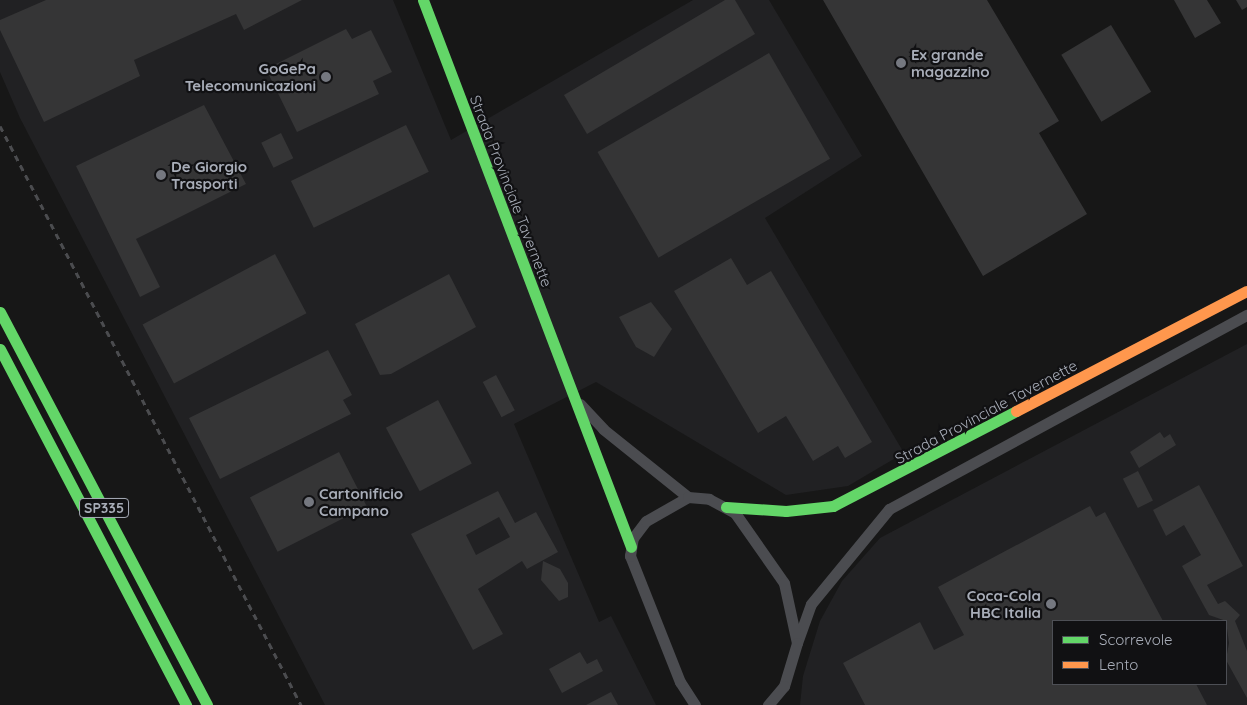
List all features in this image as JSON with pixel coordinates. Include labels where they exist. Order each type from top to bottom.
[{"type":"main road","name":"Strada Provinciale Tavernette","points":[[423,0],[631,547]]},
{"type":"main road","name":"Strada Provinciale Tavernette","points":[[726,507],[786,511],[833,506],[1247,291]]},
{"type":"main road","name":"SP335","points":[[0,312],[207,705]]},
{"type":"main road","name":"SP335","points":[[0,349],[186,705]]},
{"type":"street","points":[[785,705],[784,686],[811,604],[889,509],[1247,315]]},
{"type":"street","name":"Strada Provinciale Tavernette","points":[[571,393],[603,429],[688,497]]},
{"type":"street","points":[[694,705],[680,682],[639,584],[631,547],[646,521],[688,497],[726,507],[750,530],[784,583],[797,644]]},
{"type":"street","points":[[768,705],[784,686]]},
{"type":"shaded area","points":[[0,0],[393,0],[451,140],[693,0],[769,0],[862,156],[765,218],[904,453],[848,486],[786,495],[596,382],[514,424],[599,622],[611,616],[656,705],[325,705],[20,118],[0,72]]},
{"type":"shaded area","points":[[1247,344],[1247,705],[800,705],[803,676],[820,621],[842,581],[880,538]]},
{"type":"building","points":[[46,0],[302,0],[244,30],[236,14],[134,60],[140,76],[44,122],[0,30],[0,20]]},
{"type":"building","points":[[725,0],[735,0],[755,34],[587,134],[564,95]]},
{"type":"building","points":[[823,0],[987,0],[1059,121],[1039,133],[1087,214],[983,276]]},
{"type":"building","points":[[1174,0],[1207,0],[1221,23],[1195,38]]},
{"type":"building","points":[[1236,0],[1247,0],[1247,7],[1242,10]]},
{"type":"building","points":[[1111,25],[1151,92],[1101,122],[1061,55]]},
{"type":"building","name":"GoGePa Telecomunicazioni","points":[[346,29],[352,39],[371,30],[392,72],[373,81],[379,94],[297,132],[266,69]]},
{"type":"building","points":[[769,53],[830,159],[659,258],[598,152]]},
{"type":"building","name":"De Giorgio Trasporti","points":[[204,105],[246,184],[136,239],[160,287],[140,297],[76,166]]},
{"type":"building","points":[[406,125],[429,172],[314,228],[291,181]]},
{"type":"building","points":[[281,133],[293,158],[274,168],[261,143]]},
{"type":"building","points":[[275,254],[306,313],[174,384],[143,324]]},
{"type":"building","points":[[731,258],[747,285],[771,271],[872,442],[845,458],[838,446],[813,461],[786,416],[758,433],[674,291]]},
{"type":"building","points":[[449,274],[476,327],[391,374],[380,375],[355,324]]},
{"type":"building","points":[[651,302],[672,329],[654,357],[636,347],[619,317]]},
{"type":"building","points":[[328,350],[352,395],[343,400],[351,414],[220,479],[189,418]]},
{"type":"building","points":[[496,375],[515,410],[502,417],[483,382]]},
{"type":"building","points":[[438,400],[472,464],[420,491],[386,428]]},
{"type":"building","points":[[1160,432],[1164,438],[1170,434],[1176,445],[1139,468],[1130,452]]},
{"type":"building","name":"Cartonificio Campano","points":[[339,452],[367,506],[278,552],[250,497]]},
{"type":"building","points":[[1138,471],[1153,500],[1138,508],[1123,479]]},
{"type":"building","points":[[1199,485],[1243,566],[1207,585],[1218,604],[1225,601],[1240,615],[1235,621],[1247,651],[1247,698],[1227,662],[1229,643],[1227,620],[1209,615],[1182,566],[1201,555],[1184,525],[1166,536],[1153,510]]},
{"type":"building","points":[[498,491],[515,523],[536,512],[558,552],[527,569],[522,561],[478,589],[503,634],[473,650],[411,534]],"holes":[[[499,517],[510,537],[476,555],[466,535]]]},
{"type":"building","name":"Coca-Cola HBC Italia","points":[[1090,506],[1096,517],[1105,512],[1162,620],[1052,620],[1052,685],[1197,685],[1207,705],[865,705],[843,663],[920,622],[934,650],[964,635],[938,587]]},
{"type":"building","points":[[543,561],[560,569],[568,583],[568,597],[559,601],[541,580]]},
{"type":"building","points":[[580,652],[587,664],[597,659],[603,671],[562,693],[549,669]]},
{"type":"building","points":[[611,692],[618,705],[586,705]]},
{"type":"railway","points":[[0,126],[301,705]]},
{"type":"traffic: fast","points":[[423,0],[631,547]]},
{"type":"traffic: fast","points":[[0,312],[207,705]]},
{"type":"traffic: fast","points":[[0,349],[186,705]]},
{"type":"traffic: fast","points":[[726,507],[786,511],[833,506],[1016,411]]},
{"type":"traffic: slow","points":[[1016,411],[1247,291]]},
{"type":"place","name":"Ex grande magazzino","points":[[901,63]]},
{"type":"place","name":"GoGePa Telecomunicazioni","points":[[326,77]]},
{"type":"place","name":"De Giorgio Trasporti","points":[[161,175]]},
{"type":"place","name":"Cartonificio Campano","points":[[309,502]]},
{"type":"place","name":"Coca-Cola HBC Italia","points":[[1051,604]]}]
